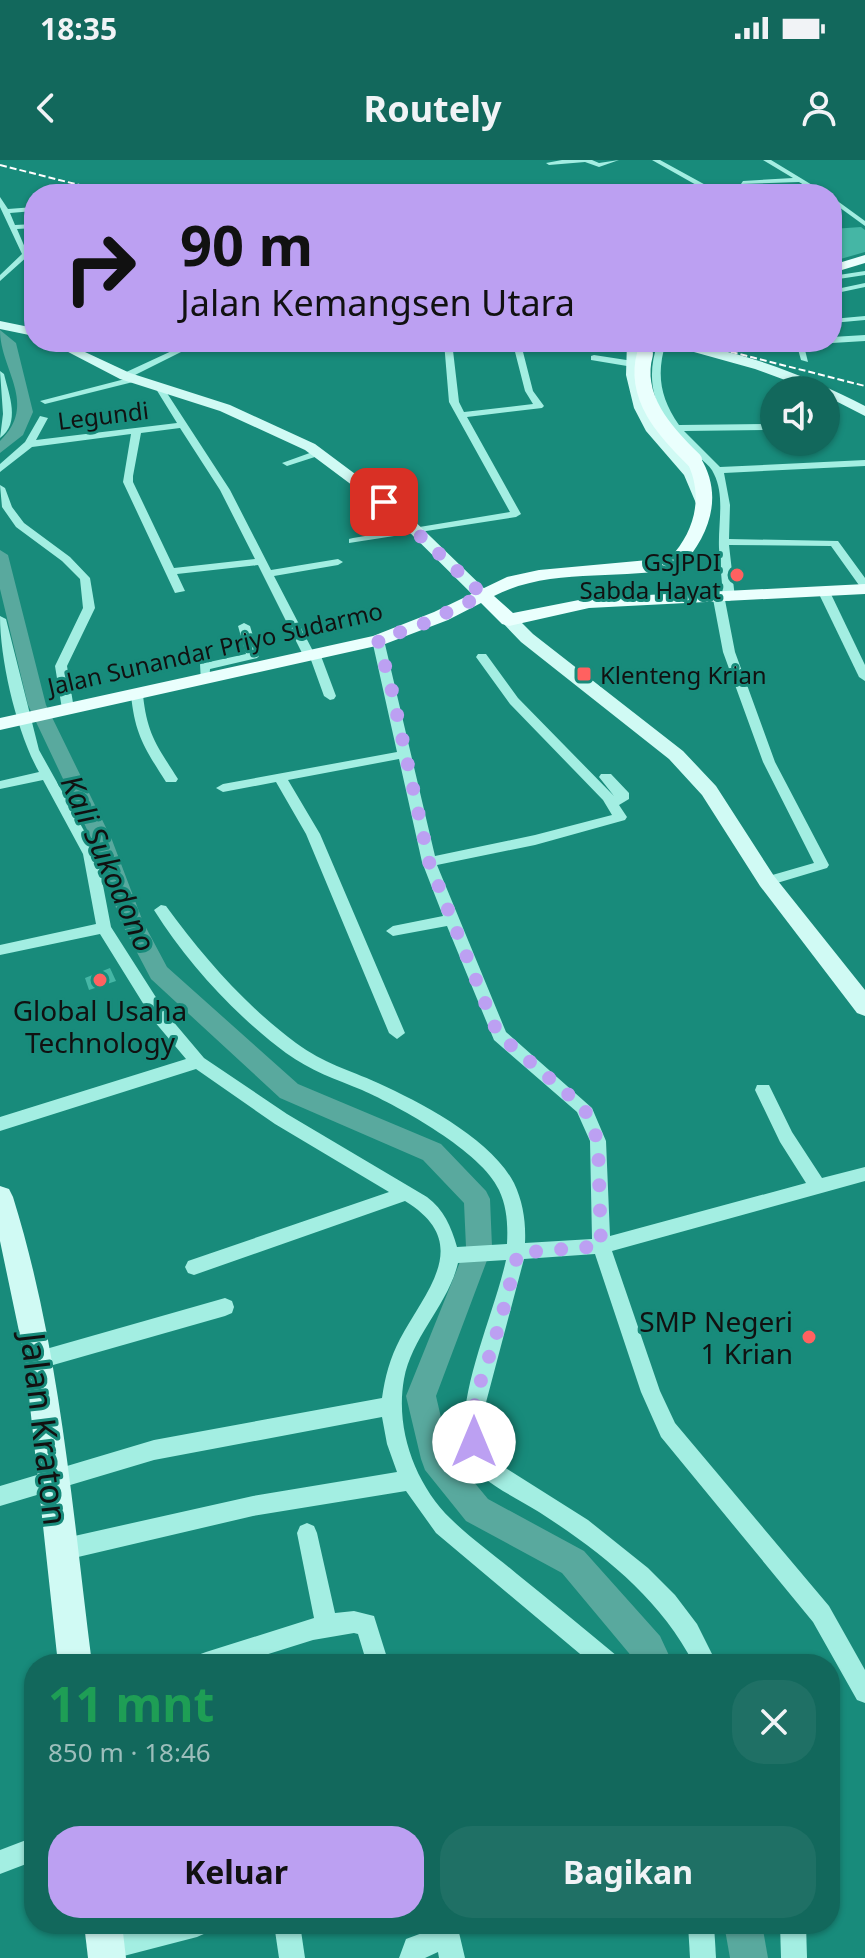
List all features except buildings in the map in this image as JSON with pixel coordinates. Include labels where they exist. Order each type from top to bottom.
[{"type":"main road","points":[[0,325],[24,328]]},
{"type":"main road","points":[[76,352],[130,378],[288,434],[372,492],[527,638],[676,755],[709,791],[767,881],[865,1007]]},
{"type":"main road","points":[[632,352],[649,398],[652,430],[697,483],[702,491],[703,511]]},
{"type":"main road","points":[[646,352],[643,366],[648,403],[657,423],[694,460],[705,481],[707,493],[703,511]]},
{"type":"main road","points":[[703,352],[787,376]]},
{"type":"main road","points":[[840,399],[865,412]]},
{"type":"main road","name":"Jalan Sunandar Priyo Sudarmo","points":[[0,724],[378,640],[423,624],[507,582],[675,563],[689,548],[703,511]]},
{"type":"main road","points":[[509,620],[564,606],[824,592],[865,587]]},
{"type":"main road","name":"Jalan Kraton","points":[[1,1204],[20,1263],[39,1360],[74,1654]]},
{"type":"street","points":[[549,163],[586,160],[599,165],[616,160]]},
{"type":"street","points":[[655,160],[701,184]]},
{"type":"street","points":[[766,160],[809,184]]},
{"type":"street","points":[[743,183],[803,180]]},
{"type":"street","points":[[0,199],[24,252]]},
{"type":"street","points":[[842,207],[865,224]]},
{"type":"street","points":[[12,227],[24,217]]},
{"type":"street","points":[[12,227],[24,222]]},
{"type":"street","points":[[12,227],[24,226]]},
{"type":"street","points":[[12,227],[24,231]]},
{"type":"street","points":[[12,227],[24,236]]},
{"type":"street","points":[[0,279],[24,259]]},
{"type":"street","points":[[842,274],[861,265]]},
{"type":"street","points":[[842,290],[865,285]]},
{"type":"street","points":[[842,320],[865,318]]},
{"type":"street","points":[[842,339],[865,338]]},
{"type":"street","points":[[45,401],[130,378],[177,352]]},
{"type":"street","points":[[353,541],[517,513],[454,402],[449,352]]},
{"type":"street","points":[[461,415],[539,406],[529,391],[519,352]]},
{"type":"street","points":[[594,358],[632,352]]},
{"type":"street","points":[[658,352],[655,381],[649,398],[718,470],[727,518],[724,598],[729,652],[769,762],[822,865],[767,881]]},
{"type":"street","points":[[802,352],[805,360]]},
{"type":"street","points":[[0,376],[10,418],[0,435]]},
{"type":"street","points":[[160,389],[225,490],[266,574],[313,656],[330,696]]},
{"type":"street","points":[[0,469],[29,444],[43,418]]},
{"type":"street","name":"Legundi","points":[[29,444],[181,425]]},
{"type":"street","points":[[677,428],[760,427]]},
{"type":"street","points":[[136,433],[128,482],[150,523],[179,591]]},
{"type":"street","points":[[287,463],[318,453]]},
{"type":"street","points":[[718,470],[865,463]]},
{"type":"street","points":[[0,488],[7,507],[20,525],[66,559],[85,578],[89,608],[61,666],[65,710]]},
{"type":"street","points":[[724,542],[830,542],[838,546],[865,587]]},
{"type":"street","points":[[169,572],[260,562]]},
{"type":"street","points":[[266,574],[338,562]]},
{"type":"street","points":[[824,592],[865,677]]},
{"type":"street","points":[[1,625],[31,717],[33,750],[90,854],[104,928],[160,1017],[198,1062],[281,1119],[408,1193],[433,1212],[456,1254]]},
{"type":"street","points":[[205,680],[204,667],[253,656],[244,626]]},
{"type":"street","points":[[378,640],[429,862],[490,1015],[500,1036],[572,1096],[589,1117],[598,1141],[601,1246],[651,1392],[672,1439],[821,1614],[865,1692]]},
{"type":"street","points":[[429,862],[535,840],[619,818],[617,801],[537,727],[482,657]]},
{"type":"street","points":[[137,695],[145,738],[171,779]]},
{"type":"street","points":[[223,788],[406,754]]},
{"type":"street","points":[[0,785],[46,775]]},
{"type":"street","points":[[606,777],[624,796],[617,801]]},
{"type":"street","points":[[281,779],[313,834],[397,1033]]},
{"type":"street","points":[[161,910],[208,970],[284,1044],[319,1067],[376,1090],[446,1131],[481,1157],[502,1179],[513,1204],[512,1253],[498,1329],[474,1402],[472,1432],[479,1458],[486,1467],[585,1529],[649,1585],[687,1629],[701,1654]]},
{"type":"street","points":[[393,931],[452,920]]},
{"type":"street","points":[[0,950],[104,928]]},
{"type":"street","points":[[0,1124],[198,1062]]},
{"type":"street","points":[[763,1090],[786,1137],[818,1187]]},
{"type":"street","points":[[456,1254],[601,1246],[865,1174]]},
{"type":"street","points":[[194,1267],[408,1193]]},
{"type":"street","points":[[456,1254],[394,1376],[390,1406],[409,1480],[422,1502],[443,1526],[597,1654]]},
{"type":"street","points":[[39,1360],[225,1307]]},
{"type":"street","points":[[0,1496],[154,1450],[390,1406]]},
{"type":"street","points":[[61,1550],[253,1506],[409,1480]]},
{"type":"street","points":[[307,1533],[326,1625]]},
{"type":"street","points":[[234,1654],[326,1625],[364,1622],[375,1654]]},
{"type":"street","points":[[0,1862],[24,1853]]},
{"type":"street","points":[[105,1943],[149,1934]]},
{"type":"street","points":[[288,1934],[292,1958]]},
{"type":"street","points":[[702,1934],[703,1958]]},
{"type":"street","points":[[793,1934],[794,1958]]},
{"type":"street","points":[[412,1958],[415,1948],[448,1939]]},
{"type":"waterway","name":"Kali Sukodono","points":[[0,334],[10,343],[26,412],[18,432],[0,449]]},
{"type":"waterway","name":"Kali Sukodono","points":[[0,555],[37,705],[102,840],[132,922],[159,973],[289,1091],[432,1152],[477,1199],[479,1247],[421,1396],[436,1459],[477,1510],[573,1562],[651,1654]]},
{"type":"waterway","name":"Kali Sukodono","points":[[745,1934],[749,1958]]},
{"type":"railway","points":[[0,165],[75,184]]},
{"type":"railway","points":[[731,352],[865,386]]},
{"type":"place","name":"GSJPDI Sabda Hayat","points":[[737,575]]},
{"type":"place","name":"Klenteng Krian","points":[[584,674]]},
{"type":"place","name":"Global Usaha Technology","points":[[100,980]]},
{"type":"place","name":"SMP Negeri 1 Krian","points":[[809,1337]]},
{"type":"route","points":[[384,502],[483,595],[423,624],[378,640],[429,862],[500,1036],[584,1108],[598,1141],[601,1246],[518,1253],[474,1402],[474,1442]]}]
